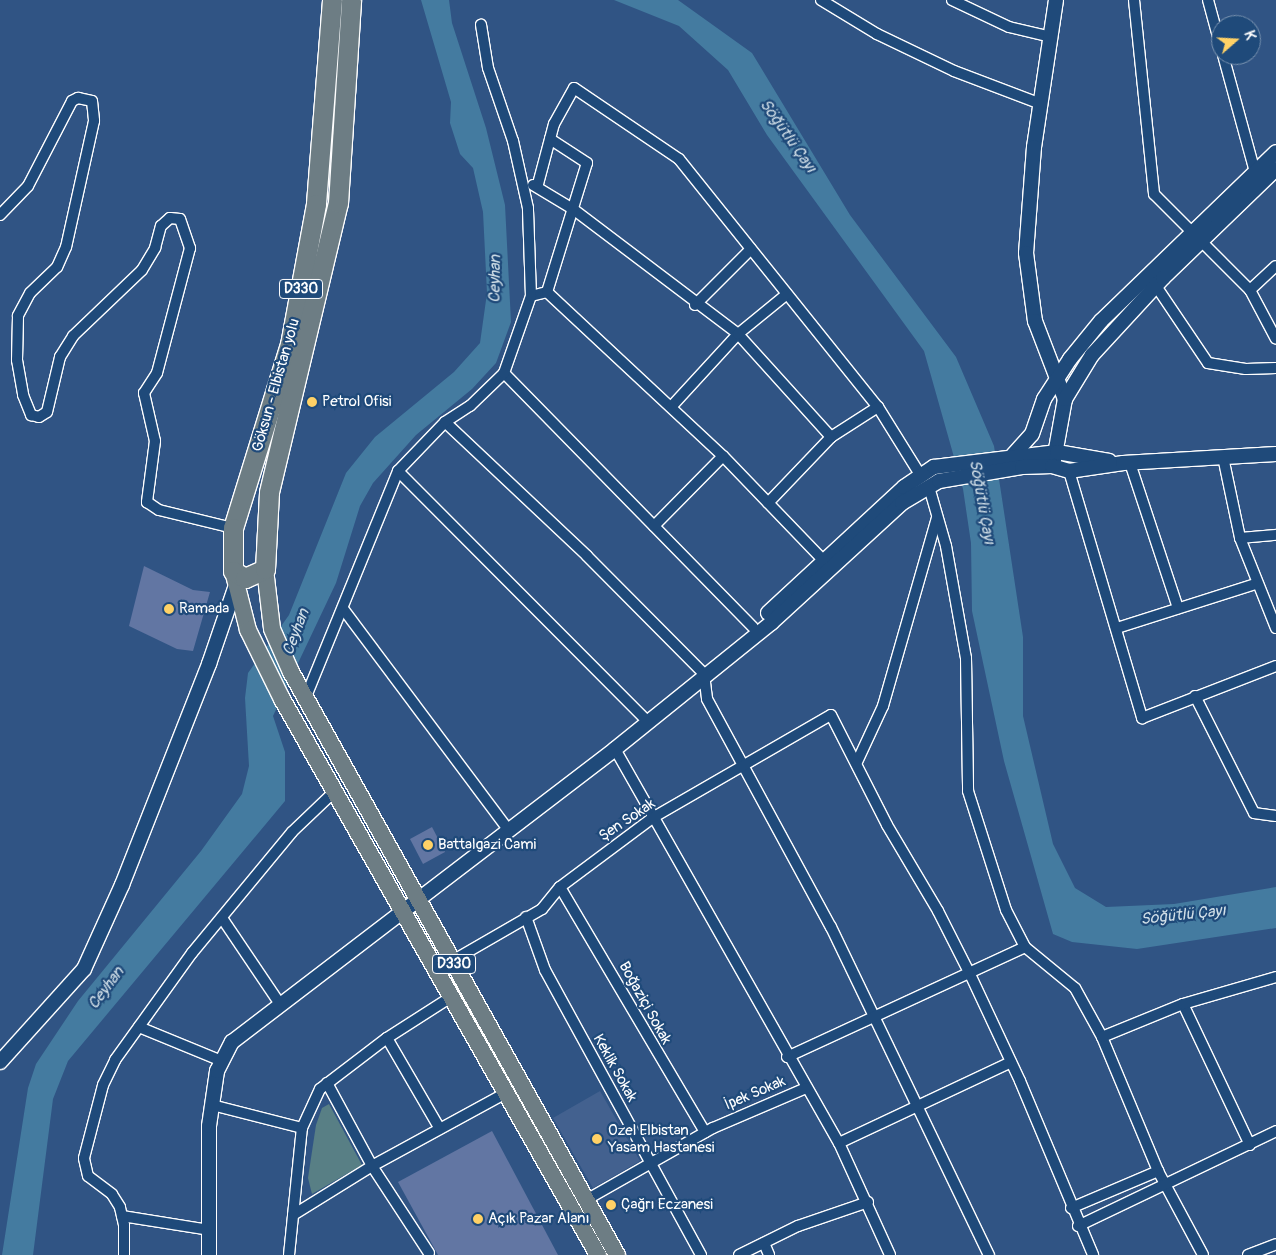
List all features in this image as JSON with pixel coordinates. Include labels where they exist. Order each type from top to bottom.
[{"type":"highway","name":"Göksun - Elbistan yolu","points":[[234,578],[233,536],[290,344],[316,204],[332,0]]},
{"type":"highway","name":"Göksun - Elbistan yolu","points":[[265,569],[269,492],[338,203],[351,0]]},
{"type":"highway","points":[[233,536],[254,541],[265,549]]},
{"type":"highway","points":[[234,578],[245,578],[265,569]]},
{"type":"main road","name":"Göksun - Elbistan yolu","points":[[265,569],[272,629],[291,672],[306,699]]},
{"type":"main road","name":"Göksun - Elbistan yolu","points":[[234,578],[257,651],[333,793]]},
{"type":"main road","name":"D330","points":[[306,699],[617,1255]]},
{"type":"main road","name":"D330","points":[[333,793],[403,910],[598,1255]]},
{"type":"street","points":[[821,0],[877,34],[954,71],[1041,104]]},
{"type":"street","points":[[952,0],[1009,27],[1051,37]]},
{"type":"street","points":[[1056,0],[1041,104],[1026,253],[1035,321],[1055,382],[1065,399]]},
{"type":"street","points":[[1134,0],[1154,194],[1250,290],[1276,339]]},
{"type":"street","points":[[1208,0],[1212,15]]},
{"type":"street","points":[[306,699],[344,610],[398,470],[444,422],[470,406],[504,373],[531,296],[532,235],[524,186],[488,68],[481,24]]},
{"type":"street","points":[[1226,65],[1255,172]]},
{"type":"street","points":[[538,184],[554,124],[574,88],[679,160],[878,407],[930,482],[966,658],[968,791],[1006,910],[1025,947],[1075,988],[1102,1038],[1158,1171],[1203,1255]]},
{"type":"street","points":[[0,215],[28,186],[72,101],[86,98],[92,101],[94,121],[66,247],[58,267],[30,294],[18,316],[17,360],[23,396],[31,415],[39,417],[46,412],[60,357],[72,336],[142,270],[155,248],[161,226],[170,218],[180,219],[190,248],[157,373],[144,393],[155,441],[147,502],[159,510],[233,536]]},
{"type":"street","points":[[547,292],[587,163],[550,139]]},
{"type":"street","points":[[1052,466],[1057,452],[1065,399],[1092,355],[1156,286],[1255,172],[1276,152]]},
{"type":"street","points":[[1013,455],[1032,434],[1055,382],[1100,321],[1276,169]]},
{"type":"street","points":[[524,186],[538,184],[573,209],[695,305],[738,334],[831,437]]},
{"type":"street","points":[[695,305],[751,249]]},
{"type":"street","points":[[1250,290],[1276,266]]},
{"type":"street","points":[[1156,286],[1208,363],[1246,369],[1276,368]]},
{"type":"street","points":[[531,296],[547,292]]},
{"type":"street","points":[[547,292],[723,456],[823,560]]},
{"type":"street","points":[[671,407],[738,334],[787,294]]},
{"type":"street","points":[[504,373],[753,627]]},
{"type":"street","points":[[768,503],[831,437],[878,407]]},
{"type":"street","points":[[444,422],[587,556],[704,674],[707,699],[874,1014],[990,1255]]},
{"type":"street","points":[[704,674],[771,623],[902,503],[930,482],[934,467],[1013,455],[1057,452],[1126,463]]},
{"type":"street","points":[[209,1255],[212,1105],[222,1060],[232,1042],[416,898],[615,750],[704,674],[823,560],[930,482],[1022,467],[1052,466],[1069,471],[1126,463],[1276,454]]},
{"type":"street","points":[[654,526],[723,456]]},
{"type":"street","points":[[1223,457],[1240,538],[1256,584],[1276,626]]},
{"type":"street","points":[[1126,463],[1178,608]]},
{"type":"street","points":[[398,470],[648,722]]},
{"type":"street","points":[[1069,471],[1117,628],[1142,718],[1276,666]]},
{"type":"street","points":[[938,517],[883,706],[857,762],[887,825],[938,911],[968,972],[1011,1062],[1078,1226],[1093,1255]]},
{"type":"street","points":[[1240,538],[1276,535]]},
{"type":"street","points":[[0,1062],[84,969],[122,885],[209,664],[234,578]]},
{"type":"street","points":[[1117,628],[1256,584]]},
{"type":"street","points":[[344,610],[508,829]]},
{"type":"street","points":[[1195,696],[1254,813],[1276,816]]},
{"type":"street","name":"Şen Sokak","points":[[452,961],[542,909],[560,887],[654,818],[831,715],[857,762]]},
{"type":"street","points":[[615,750],[787,1057],[839,1144],[868,1202],[890,1255]]},
{"type":"street","points":[[124,1255],[122,1216],[112,1194],[88,1176],[84,1158],[103,1085],[139,1027],[222,918],[292,832],[333,793]]},
{"type":"street","name":"Boğaziçi Sokak","points":[[560,887],[705,1132]]},
{"type":"street","name":"Keklik Sokak","points":[[526,917],[545,970],[701,1255]]},
{"type":"street","points":[[222,918],[280,1004]]},
{"type":"street","points":[[787,1057],[874,1014],[1025,947]]},
{"type":"street","points":[[1102,1038],[1183,1004],[1276,977]]},
{"type":"street","points":[[289,1255],[302,1128],[320,1089],[387,1038],[451,997]]},
{"type":"street","points":[[1183,1004],[1250,1145]]},
{"type":"street","points":[[139,1027],[222,1060]]},
{"type":"street","points":[[387,1038],[440,1129]]},
{"type":"street","points":[[839,1144],[1011,1062]]},
{"type":"street","points":[[327,1083],[372,1166],[429,1252]]},
{"type":"street","name":"İpek Sokak","points":[[586,1200],[705,1132],[806,1088]]},
{"type":"street","points":[[293,1215],[372,1166],[506,1093]]},
{"type":"street","points":[[212,1105],[302,1128]]},
{"type":"street","points":[[1078,1226],[1166,1187],[1276,1131]]},
{"type":"street","points":[[1071,1208],[1158,1171]]},
{"type":"street","points":[[739,1255],[764,1243],[868,1202]]},
{"type":"street","points":[[122,1216],[209,1230]]},
{"type":"street","points":[[764,1243],[769,1255]]},
{"type":"street","points":[[1248,1255],[1276,1244]]},
{"type":"shaded area","name":"Ozel Elbistan Yasam Hastanesi","points":[[600,1091],[640,1161],[593,1188],[553,1118]]},
{"type":"green space","points":[[329,1104],[362,1165],[312,1194],[308,1178],[316,1125],[322,1108]]},
{"type":"water","name":"Ceyhan","points":[[421,0],[449,0],[452,23],[486,128],[505,205],[511,322],[496,363],[472,389],[416,435],[373,483],[360,506],[336,583],[273,716],[285,752],[285,801],[68,1061],[53,1099],[33,1255],[2,1255],[28,1088],[36,1064],[78,1001],[201,851],[242,794],[249,766],[245,698],[248,673],[289,615],[346,473],[375,437],[454,372],[480,343],[487,293],[483,212],[473,168],[460,154],[450,123],[451,102]]},
{"type":"water","name":"Söğütlü Çayı","points":[[614,0],[678,0],[752,53],[850,215],[956,357],[994,446],[1023,637],[1023,716],[1053,844],[1075,888],[1106,907],[1174,904],[1276,887],[1276,928],[1137,949],[1072,942],[1053,934],[1004,761],[972,611],[971,543],[963,489],[924,351],[767,135],[728,70],[679,26]]},
{"type":"building","name":"Ramada","points":[[144,566],[193,590],[210,592],[193,651],[177,649],[129,626]]},
{"type":"building","name":"Battalgazi Cami","points":[[432,827],[445,852],[423,864],[410,839]]},
{"type":"building","name":"Açık Pazar Alanı","points":[[492,1131],[558,1255],[438,1255],[398,1182]]},
{"type":"place","name":"Petrol Ofisi","points":[[312,402]]},
{"type":"place","name":"Ramada","points":[[169,609]]},
{"type":"place","name":"Battalgazi Cami","points":[[428,845]]},
{"type":"place","name":"Ozel Elbistan Yasam Hastanesi","points":[[597,1139]]},
{"type":"place","name":"Çağrı Eczanesi","points":[[611,1205]]},
{"type":"place","name":"Açık Pazar Alanı","points":[[478,1219]]}]
